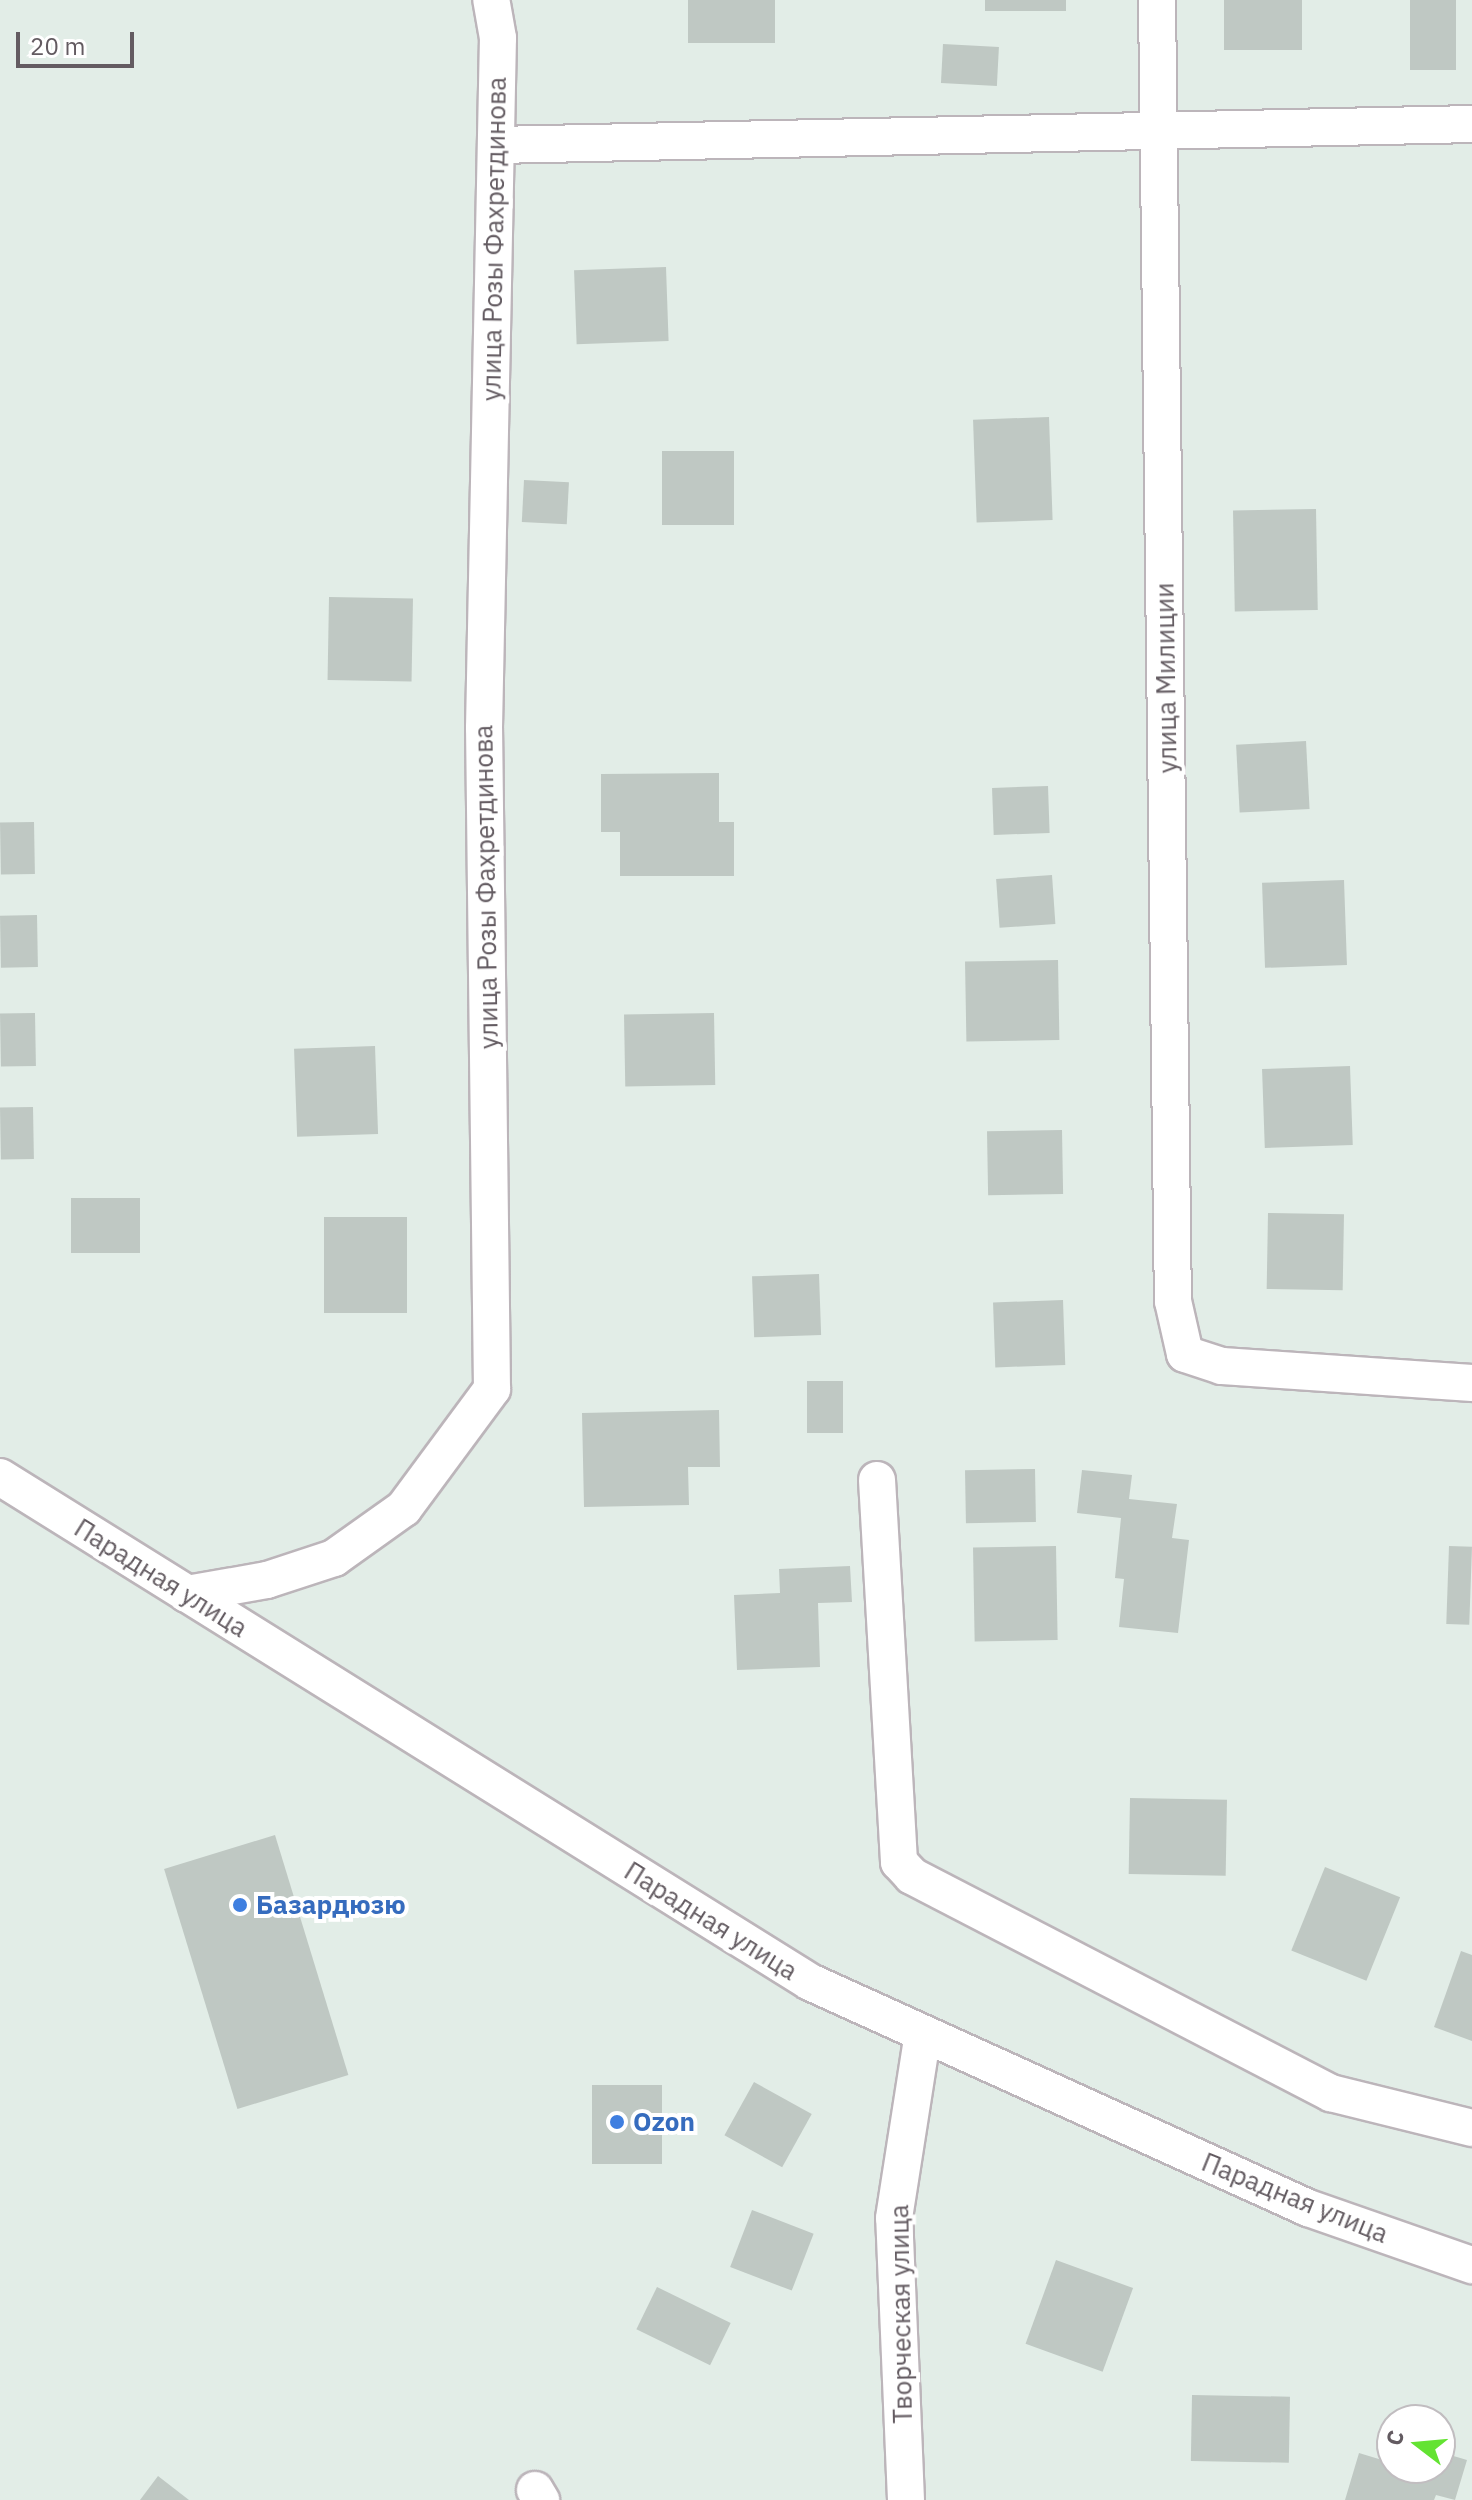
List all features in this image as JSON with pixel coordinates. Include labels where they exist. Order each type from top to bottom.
[{"type":"street","name":"улица Розы Фахретдинова","points":[[187,1594],[267,1580],[334,1558],[404,1508],[492,1389],[484,728],[498,38],[491,0]]},
{"type":"street","name":"улица Милиции","points":[[1157,0],[1173,1301],[1185,1354],[1222,1366],[1472,1383]]},
{"type":"street","points":[[496,145],[1472,124]]},
{"type":"street","name":"Парадная улица","points":[[0,1477],[810,1982],[1308,2208],[1472,2265]]},
{"type":"street","points":[[877,1480],[899,1862],[912,1876],[1331,2093],[1472,2128]]},
{"type":"street","name":"Творческая улица","points":[[906,2500],[894,2218],[923,2033]]},
{"type":"building","points":[[688,0],[775,0],[775,43],[688,43]]},
{"type":"building","points":[[985,0],[1066,0],[1066,11],[985,11]]},
{"type":"building","points":[[1224,0],[1302,0],[1302,50],[1224,50]]},
{"type":"building","points":[[1410,0],[1456,0],[1456,70],[1410,70]]},
{"type":"building","points":[[943,44],[999,47],[997,86],[941,83]]},
{"type":"building","points":[[666,267],[669,341],[577,344],[574,270]]},
{"type":"building","points":[[1049,417],[1053,520],[977,523],[973,420]]},
{"type":"building","points":[[662,451],[734,451],[734,525],[662,525]]},
{"type":"building","points":[[524,480],[569,482],[567,524],[522,522]]},
{"type":"building","points":[[1316,509],[1318,610],[1235,611],[1233,510]]},
{"type":"building","points":[[329,597],[413,598],[412,681],[328,680]]},
{"type":"building","points":[[1306,741],[1310,809],[1240,813],[1236,745]]},
{"type":"building","points":[[719,773],[719,822],[734,822],[734,876],[620,876],[620,832],[601,832],[601,774]]},
{"type":"building","points":[[1048,786],[1050,833],[994,835],[992,788]]},
{"type":"building","points":[[34,822],[35,874],[1,875],[0,823]]},
{"type":"building","points":[[1052,875],[1055,924],[1000,928],[996,879]]},
{"type":"building","points":[[1344,880],[1347,965],[1265,968],[1262,883]]},
{"type":"building","points":[[37,915],[38,967],[1,968],[0,916]]},
{"type":"building","points":[[1058,960],[1059,1040],[966,1042],[965,962]]},
{"type":"building","points":[[35,1013],[36,1066],[1,1067],[0,1014]]},
{"type":"building","points":[[714,1013],[715,1085],[625,1087],[624,1015]]},
{"type":"building","points":[[375,1046],[378,1134],[297,1137],[294,1049]]},
{"type":"building","points":[[1350,1066],[1353,1145],[1265,1148],[1262,1069]]},
{"type":"building","points":[[33,1107],[34,1159],[1,1160],[0,1108]]},
{"type":"building","points":[[1062,1130],[1063,1194],[988,1195],[987,1131]]},
{"type":"building","points":[[71,1198],[140,1198],[140,1253],[71,1253]]},
{"type":"building","points":[[1268,1213],[1344,1214],[1343,1290],[1267,1289]]},
{"type":"building","points":[[324,1217],[407,1217],[407,1313],[324,1313]]},
{"type":"building","points":[[819,1274],[821,1335],[754,1337],[752,1276]]},
{"type":"building","points":[[1063,1300],[1065,1365],[995,1367],[993,1302]]},
{"type":"building","points":[[807,1381],[843,1381],[843,1433],[807,1433]]},
{"type":"building","points":[[719,1410],[720,1467],[688,1467],[689,1505],[584,1507],[582,1413]]},
{"type":"building","points":[[1035,1469],[1036,1522],[966,1523],[965,1470]]},
{"type":"building","points":[[1082,1470],[1132,1475],[1129,1499],[1177,1504],[1172,1538],[1189,1540],[1178,1633],[1119,1627],[1124,1579],[1115,1578],[1121,1518],[1077,1513]]},
{"type":"building","points":[[1056,1546],[1058,1640],[975,1641],[973,1547]]},
{"type":"building","points":[[1449,1546],[1472,1547],[1469,1625],[1446,1624]]},
{"type":"building","points":[[850,1566],[852,1602],[818,1603],[820,1667],[737,1670],[734,1595],[780,1593],[779,1569]]},
{"type":"building","points":[[1130,1798],[1227,1800],[1226,1876],[1129,1874]]},
{"type":"building","points":[[275,1835],[348,2075],[237,2109],[164,1869]]},
{"type":"building","points":[[1325,1867],[1400,1897],[1366,1981],[1291,1950]]},
{"type":"building","points":[[1461,1951],[1472,1955],[1472,2041],[1434,2027]]},
{"type":"building","points":[[754,2082],[812,2114],[782,2167],[724,2135]]},
{"type":"building","points":[[592,2085],[662,2085],[662,2164],[592,2164]]},
{"type":"building","points":[[752,2210],[814,2234],[792,2291],[730,2267]]},
{"type":"building","points":[[1056,2260],[1133,2288],[1103,2372],[1026,2344]]},
{"type":"building","points":[[657,2287],[731,2323],[710,2365],[636,2329]]},
{"type":"building","points":[[1192,2395],[1290,2397],[1289,2463],[1191,2461]]},
{"type":"building","points":[[1359,2453],[1376,2458],[1376,2484],[1456,2484],[1456,2457],[1467,2460],[1455,2500],[1436,2495],[1434,2500],[1345,2500]]},
{"type":"building","points":[[158,2476],[189,2500],[140,2500]]},
{"type":"place","name":"Базардюзю","points":[[240,1905]]},
{"type":"place","name":"Ozon","points":[[617,2122]]}]
